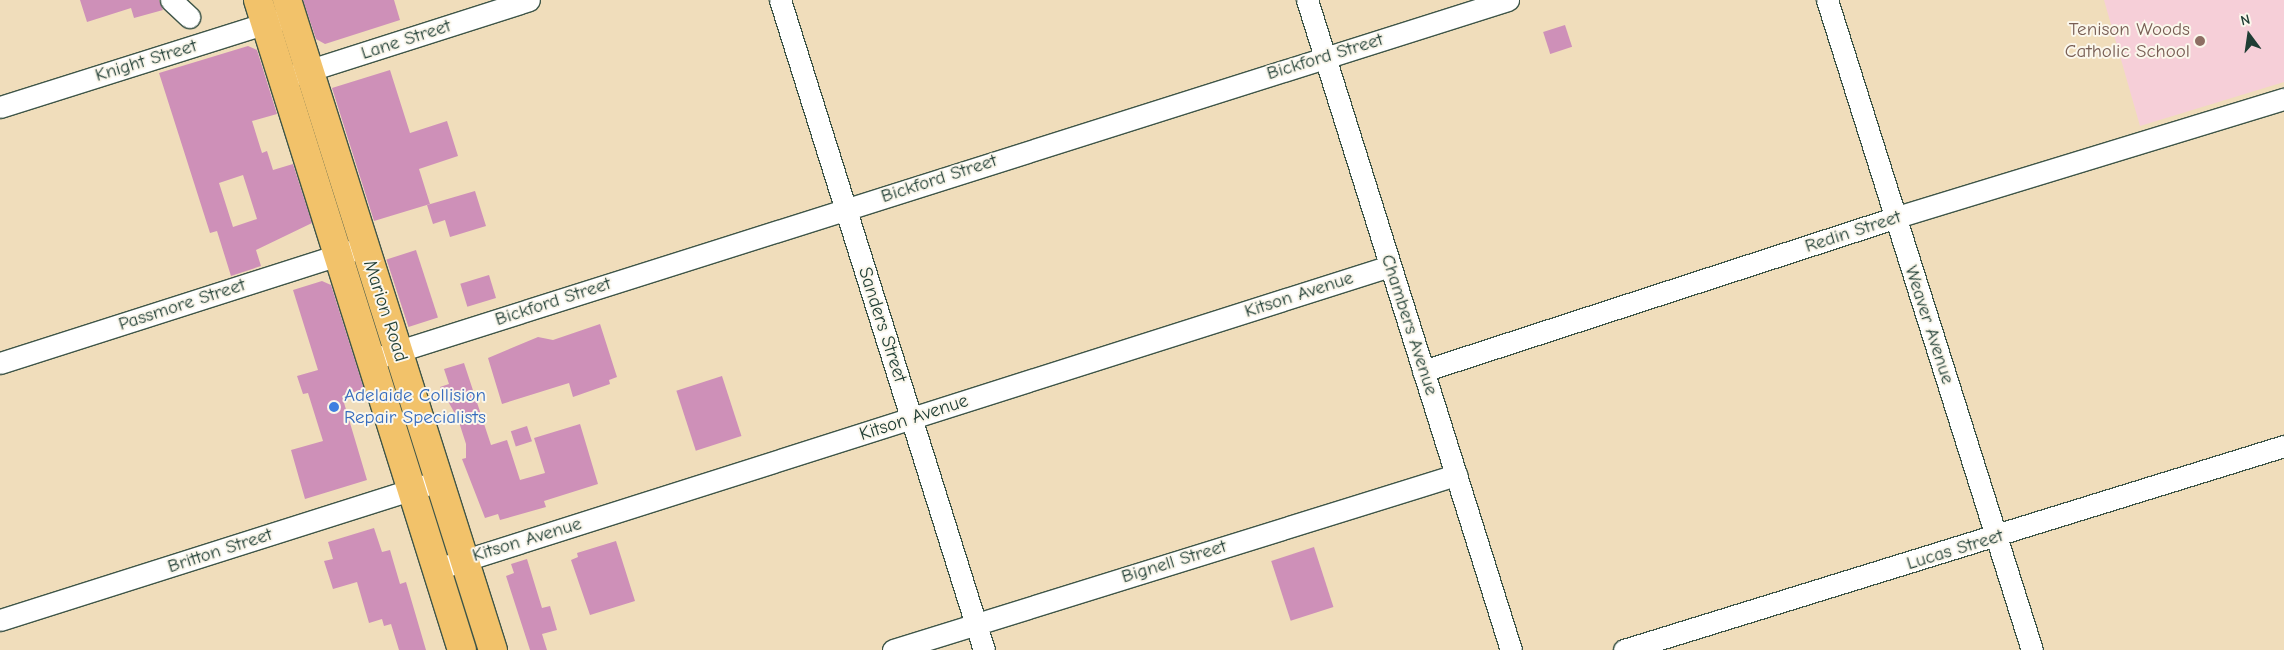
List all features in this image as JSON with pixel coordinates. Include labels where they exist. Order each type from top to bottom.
[{"type":"main road","name":"Marion Road","points":[[289,7],[493,650]]},
{"type":"main road","name":"Marion Road","points":[[262,12],[462,650]]},
{"type":"street","points":[[171,0],[189,17]]},
{"type":"street","name":"Lane Street","points":[[282,79],[529,0]]},
{"type":"street","name":"Sanders Street","points":[[780,0],[984,650]]},
{"type":"street","name":"Chambers Avenue","points":[[1306,0],[1511,650]]},
{"type":"street","name":"Bickford Street","points":[[371,360],[845,208],[1508,0]]},
{"type":"street","name":"Weaver Avenue","points":[[1827,0],[1894,218],[2032,650]]},
{"type":"street","name":"Knight Street","points":[[0,107],[262,12],[289,7]]},
{"type":"street","name":"Redin Street","points":[[1423,371],[1894,218],[2284,99]]},
{"type":"street","name":"Passmore Street","points":[[0,363],[365,248]]},
{"type":"street","name":"Kitson Avenue","points":[[437,569],[1390,266]]},
{"type":"street","name":"Lucas Street","points":[[1624,650],[1997,537],[2284,446]]},
{"type":"street","name":"Bignell Street","points":[[893,650],[1456,475]]},
{"type":"street","name":"Britton Street","points":[[0,620],[439,481]]},
{"type":"shaded area","name":"Tenison Woods Catholic School","points":[[2104,0],[2284,0],[2284,82],[2140,126]]},
{"type":"building","points":[[80,0],[159,0],[163,10],[134,18],[131,8],[87,22]]},
{"type":"building","points":[[303,0],[394,0],[400,20],[325,44],[316,39]]},
{"type":"building","points":[[1565,25],[1572,47],[1550,54],[1543,32]]},
{"type":"building","points":[[248,46],[257,50],[277,114],[252,121],[262,153],[267,151],[273,170],[293,164],[312,223],[256,250],[261,266],[231,276],[217,231],[210,233],[159,73]],"holes":[[[243,175],[257,219],[233,227],[219,183]]]},
{"type":"building","points":[[390,70],[410,133],[447,121],[458,156],[419,169],[430,204],[374,221],[332,88]]},
{"type":"building","points":[[475,191],[486,226],[450,237],[445,220],[433,224],[427,205]]},
{"type":"building","points":[[416,250],[438,318],[408,327],[387,260]]},
{"type":"building","points":[[489,275],[496,298],[467,307],[460,284]]},
{"type":"building","points":[[322,281],[331,285],[364,389],[342,396],[367,480],[305,499],[291,450],[323,441],[308,393],[303,394],[297,376],[318,370],[293,290]]},
{"type":"building","points":[[600,324],[617,377],[609,380],[610,384],[573,397],[569,383],[502,404],[488,358],[538,337],[553,340]]},
{"type":"building","points":[[464,363],[491,445],[507,440],[520,480],[545,473],[534,438],[580,424],[598,484],[544,501],[546,507],[500,520],[498,514],[485,518],[462,459],[466,458],[466,444],[458,419],[440,387],[449,384],[444,369]]},
{"type":"building","points":[[722,376],[741,436],[696,451],[676,391]]},
{"type":"building","points":[[527,426],[532,441],[516,446],[511,431]]},
{"type":"building","points":[[374,528],[382,552],[390,550],[400,584],[406,582],[426,650],[399,650],[391,624],[384,626],[382,619],[369,623],[357,582],[333,589],[324,561],[333,559],[328,542]]},
{"type":"building","points":[[616,541],[635,601],[590,615],[571,560],[578,557],[577,553]]},
{"type":"building","points":[[1314,547],[1333,607],[1291,621],[1271,561]]},
{"type":"building","points":[[527,559],[542,608],[550,606],[557,630],[542,634],[547,650],[530,650],[506,576],[514,573],[511,564]]},
{"type":"place","name":"Tenison Woods Catholic School","points":[[2200,41]]},
{"type":"place","name":"Adelaide Collision Repair Specialists","points":[[334,407]]}]
